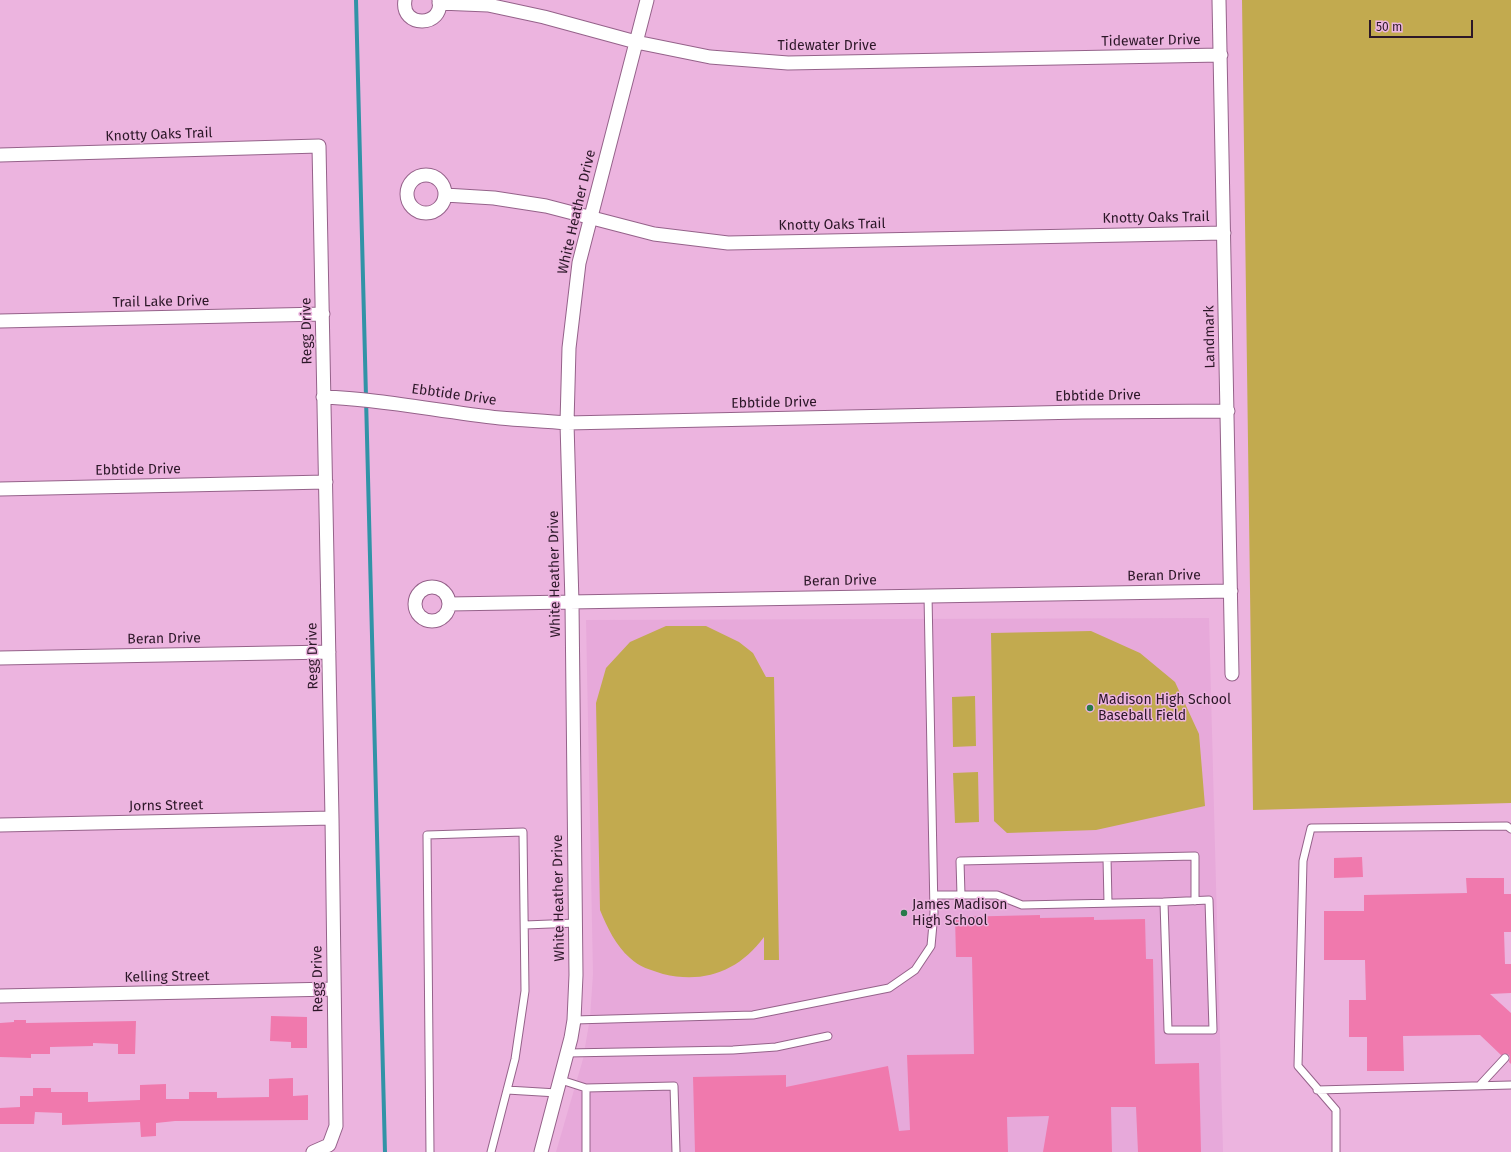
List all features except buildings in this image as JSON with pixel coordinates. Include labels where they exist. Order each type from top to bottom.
[{"type":"street","name":"Tidewater Drive","points":[[405,0],[405,10],[408,15],[412,19],[423,22],[433,18],[439,8],[439,1],[488,5],[544,17],[636,42],[710,57],[788,64],[1221,55]]},
{"type":"street","name":"White Heather Drive","points":[[541,1152],[556,1093],[561,1080],[574,1020],[576,923],[572,603],[567,423],[569,348],[578,262],[647,0]]},
{"type":"street","name":"Landmark","points":[[1219,0],[1232,674]]},
{"type":"street","name":"Knotty Oaks Trail","points":[[0,155],[319,146]]},
{"type":"street","name":"Regg Drive","points":[[313,1152],[329,1145],[336,1126],[332,818],[319,146]]},
{"type":"street","name":"Knotty Oaks Trail","points":[[445,194],[501,199],[546,206],[590,216],[654,234],[728,243],[1224,233]]},
{"type":"street","name":"Trail Lake Drive","points":[[0,321],[323,314]]},
{"type":"street","name":"Ebbtide Drive","points":[[323,397],[350,398],[401,404],[500,418],[567,423],[1082,412],[1228,411]]},
{"type":"street","name":"Ebbtide Drive","points":[[0,489],[326,482]]},
{"type":"street","name":"Beran Drive","points":[[449,604],[1231,591]]},
{"type":"street","name":"Beran Drive","points":[[0,658],[329,652]]},
{"type":"street","name":"Jorns Street","points":[[0,825],[332,818]]},
{"type":"street","name":"Kelling Street","points":[[0,996],[334,989]]},
{"type":"lane","points":[[574,1020],[754,1015],[889,988],[915,970],[931,946],[934,895],[928,595]]},
{"type":"lane","points":[[1336,1152],[1336,1110],[1317,1090],[1298,1066],[1303,861],[1311,828],[1507,826],[1511,829]]},
{"type":"lane","points":[[430,1152],[427,835],[523,832],[525,992],[515,1059],[491,1152]]},
{"type":"lane","points":[[961,895],[960,861],[1195,856],[1195,901]]},
{"type":"lane","points":[[1107,858],[1108,903]]},
{"type":"lane","points":[[934,895],[997,895],[1022,904],[1209,900],[1213,1030],[1168,1030],[1164,902]]},
{"type":"lane","points":[[525,925],[576,923]]},
{"type":"lane","points":[[567,1053],[768,1048],[828,1036]]},
{"type":"lane","points":[[1480,1085],[1505,1058]]},
{"type":"lane","points":[[561,1080],[586,1088],[674,1086],[676,1152]]},
{"type":"lane","points":[[1317,1090],[1511,1085]]},
{"type":"lane","points":[[586,1088],[586,1152]]},
{"type":"lane","points":[[507,1090],[556,1093]]},
{"type":"shaded area","points":[[1242,0],[1511,0],[1511,803],[1253,810]]},
{"type":"shaded area","name":"James Madison High School","points":[[1209,618],[1223,1152],[556,1152],[583,1059],[590,1018],[593,974],[586,620]]},
{"type":"shaded area","points":[[666,626],[706,626],[739,642],[753,653],[766,677],[774,677],[779,960],[764,960],[764,937],[743,959],[720,972],[706,976],[693,977],[678,977],[663,974],[641,966],[620,948],[612,936],[600,910],[596,703],[606,668],[630,642]]},
{"type":"shaded area","name":"Madison High School Baseball Field","points":[[1091,631],[1140,653],[1175,682],[1199,734],[1205,806],[1096,830],[1007,833],[994,821],[991,633]]},
{"type":"shaded area","points":[[975,696],[976,746],[953,747],[952,697]]},
{"type":"shaded area","points":[[978,772],[979,822],[955,823],[953,773]]},
{"type":"waterway","points":[[356,0],[385,1152]]},
{"type":"place","name":"Madison High School Baseball Field","points":[[1090,708]]},
{"type":"place","name":"James Madison High School","points":[[904,913]]}]
